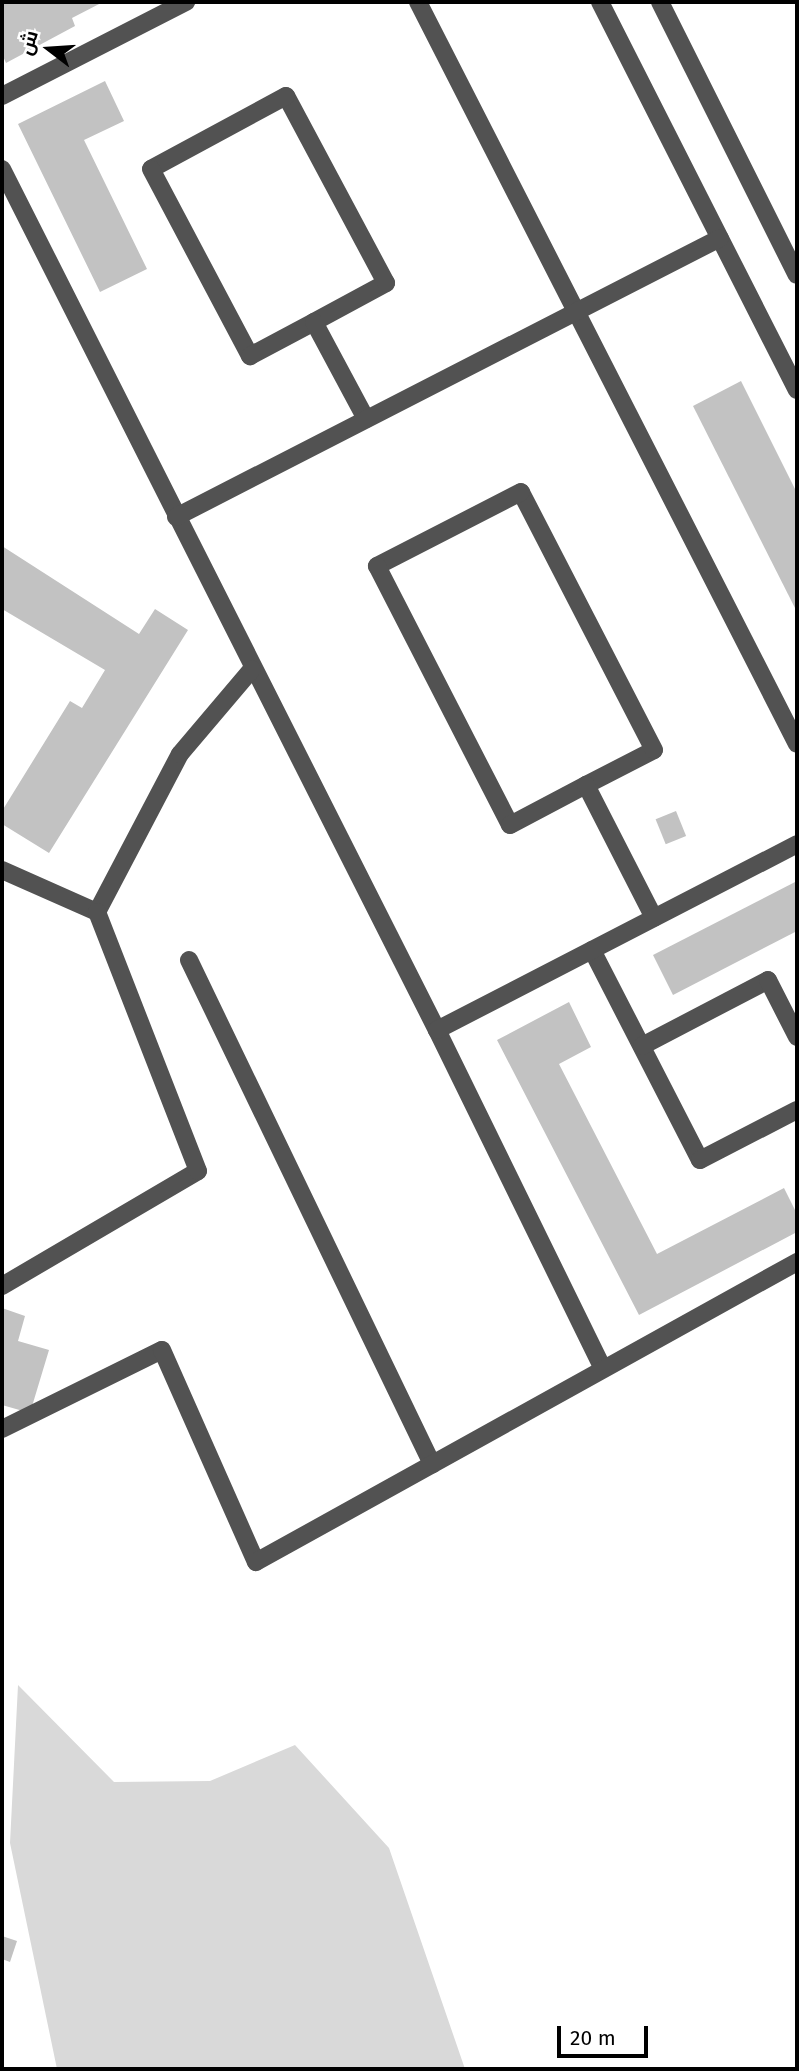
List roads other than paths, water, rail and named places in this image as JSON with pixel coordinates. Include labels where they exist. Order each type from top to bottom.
[{"type":"street","points":[[2,96],[186,2]]},
{"type":"street","points":[[418,2],[578,310],[797,744]]},
{"type":"street","points":[[600,2],[797,390]]},
{"type":"street","points":[[660,2],[797,275]]},
{"type":"street","points":[[286,96],[386,283],[314,322],[250,356],[151,169],[286,96]]},
{"type":"street","points":[[2,169],[251,669],[438,1030],[602,1367]]},
{"type":"street","points":[[176,517],[720,237]]},
{"type":"street","points":[[314,322],[366,419]]},
{"type":"street","points":[[781,358],[797,349]]},
{"type":"street","points":[[521,492],[654,750],[586,785],[510,825],[377,566],[521,492]]},
{"type":"street","points":[[97,912],[180,754],[251,669]]},
{"type":"street","points":[[586,785],[654,918]]},
{"type":"street","points":[[438,1030],[797,844]]},
{"type":"street","points":[[2,870],[97,912],[198,1171],[2,1286]]},
{"type":"street","points":[[592,950],[700,1160],[797,1110]]},
{"type":"street","points":[[189,960],[432,1464]]},
{"type":"street","points":[[642,1045],[768,980],[797,1037]]},
{"type":"street","points":[[2,1429],[162,1350],[256,1562],[602,1367],[797,1262]]}]
